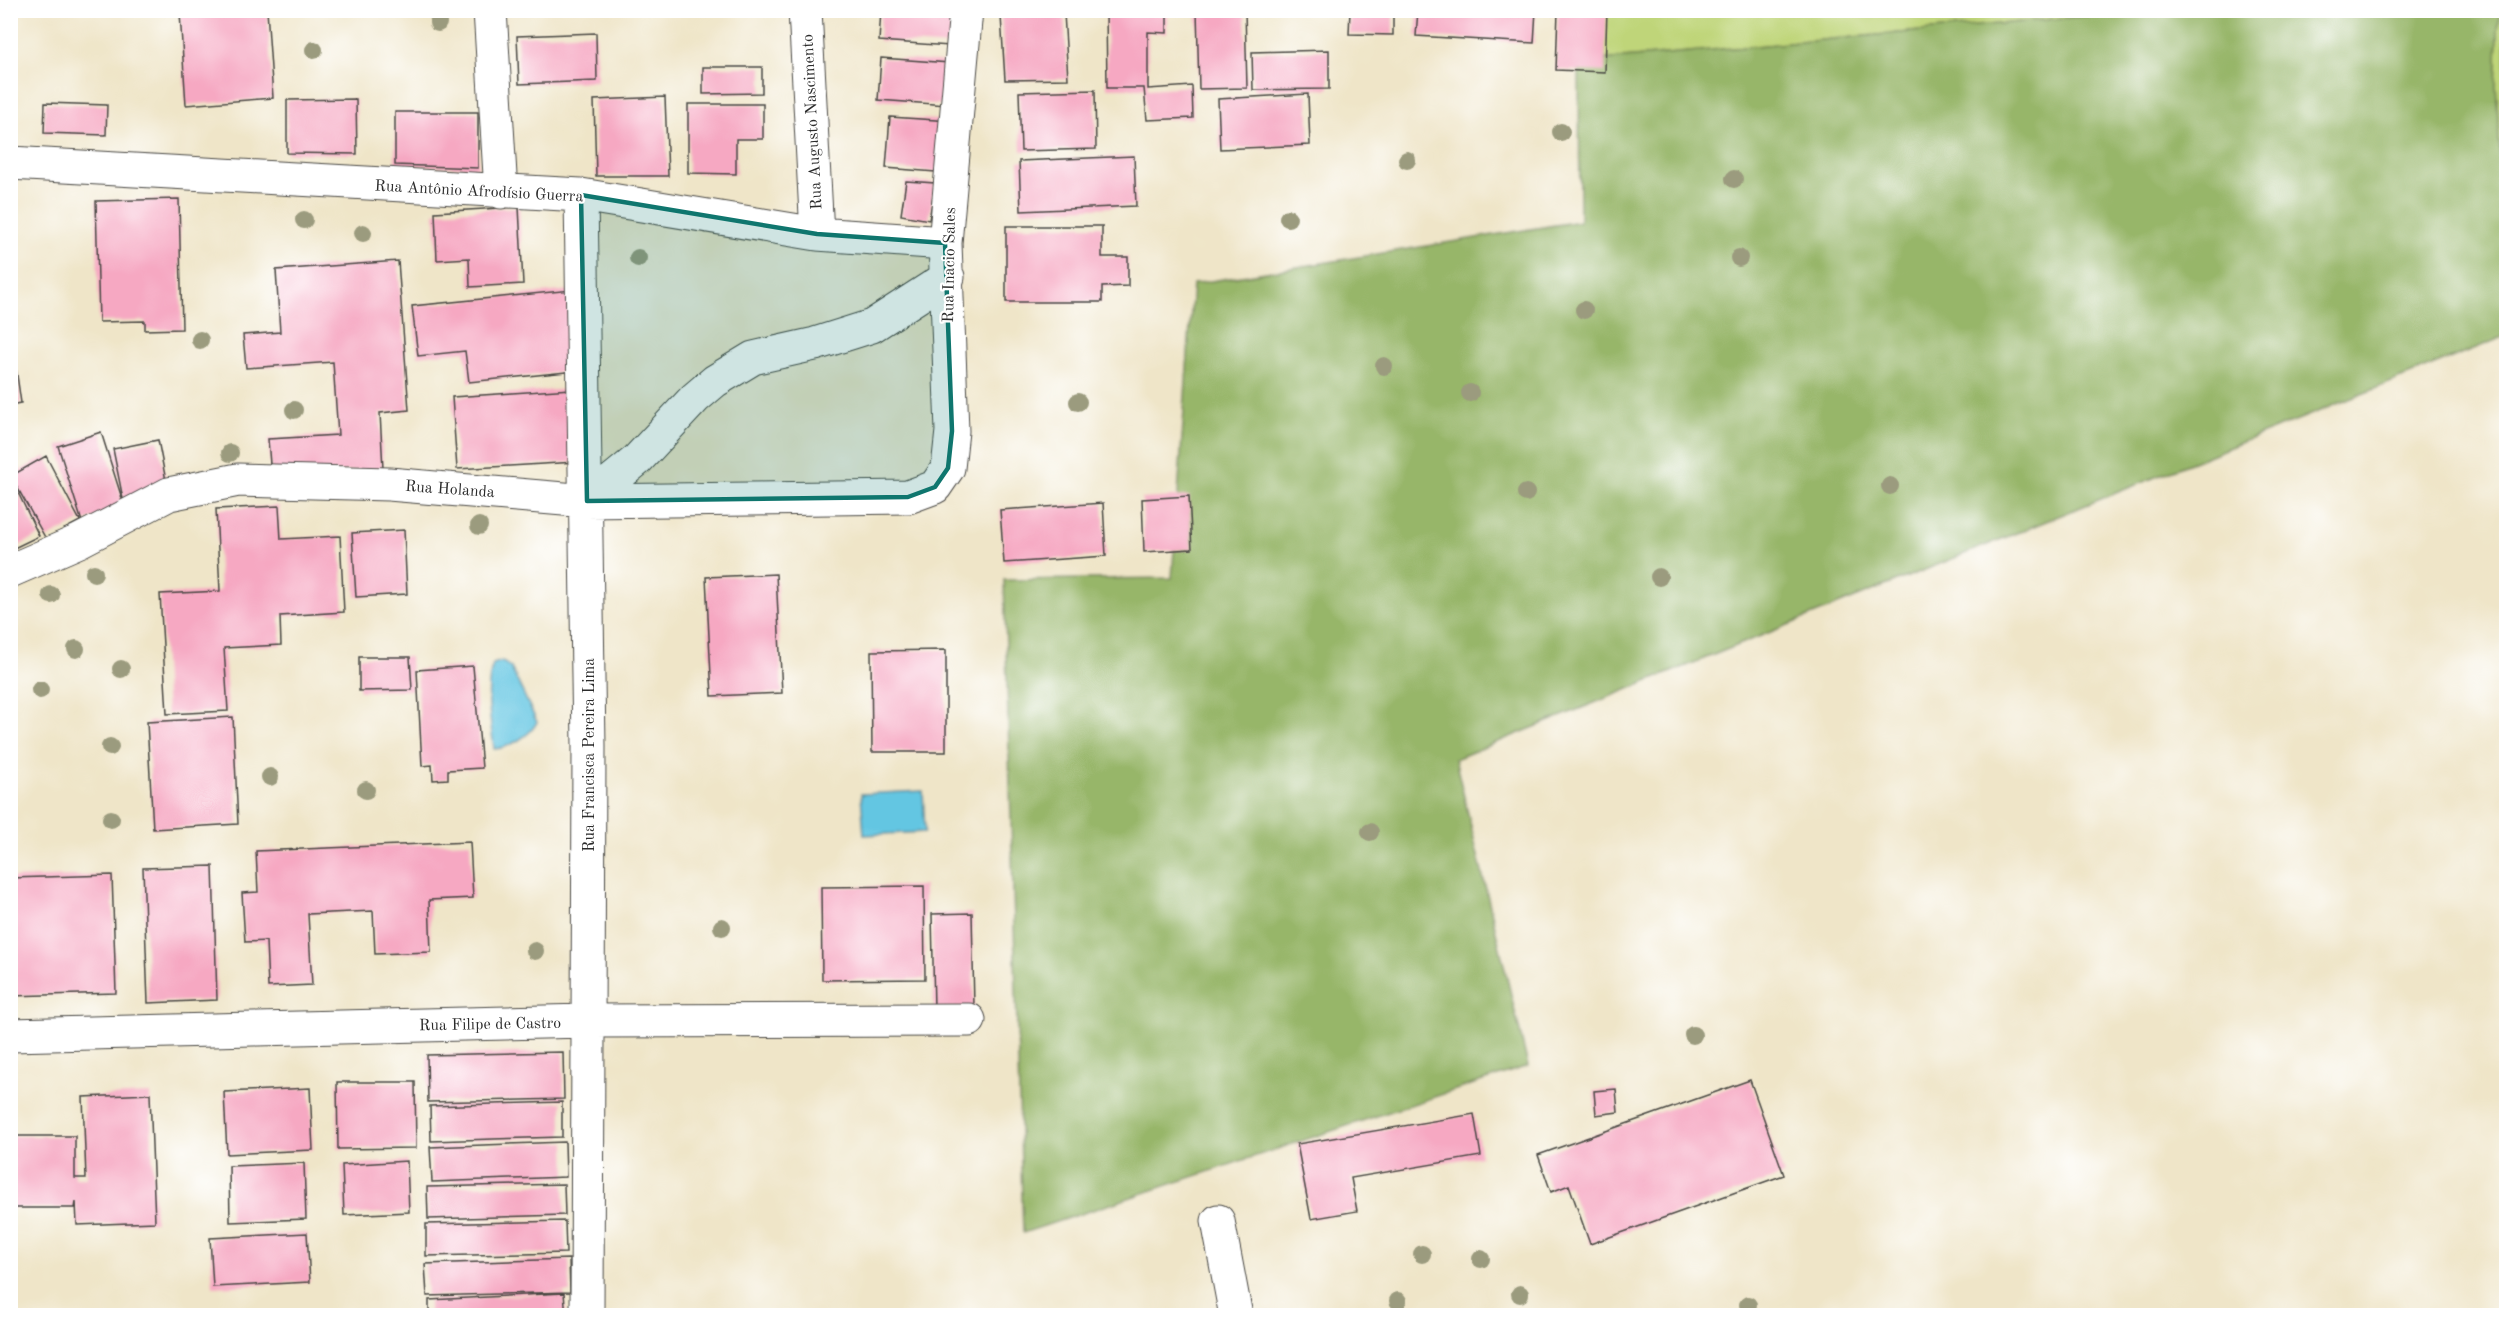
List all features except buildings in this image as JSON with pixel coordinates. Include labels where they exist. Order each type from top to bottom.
[{"type":"street","points":[[490,10],[501,192]]},
{"type":"street","name":"Rua Augusto Nascimento","points":[[805,10],[817,234]]},
{"type":"street","name":"Rua Inacio Sales","points":[[908,497],[934,487],[948,468],[952,431],[945,243],[966,10]]},
{"type":"street","name":"Rua Antônio Afrodísio Guerra","points":[[10,163],[581,195],[817,234],[945,243]]},
{"type":"street","name":"Rua Francisca Pereira Lima","points":[[581,195],[587,501],[587,1316]]},
{"type":"street","points":[[587,501],[637,460],[694,398],[715,381],[753,358],[815,344],[872,326],[948,277]]},
{"type":"street","name":"Rua Holanda","points":[[10,572],[169,494],[238,480],[389,484],[587,501],[908,497]]},
{"type":"street","name":"Rua Filipe de Castro","points":[[10,1035],[587,1021],[969,1020]]},
{"type":"street","points":[[1218,1221],[1236,1316]]},
{"type":"highlighted area","points":[[581,195],[817,234],[945,243],[952,431],[948,468],[935,487],[908,497],[587,501]]},
{"type":"green space","points":[[2499,10],[2506,11],[2506,257],[2496,85]]},
{"type":"green space","points":[[1582,11],[2141,11],[1579,62]]},
{"type":"green space","points":[[2141,11],[2499,11],[2496,85],[2506,257],[2506,336],[1455,759],[1528,1066],[1023,1233],[1004,580],[1172,578],[1193,284],[1580,221],[1579,62]]},
{"type":"water","points":[[502,661],[511,668],[537,722],[530,732],[519,740],[494,749],[489,684],[493,664]]},
{"type":"water","points":[[923,791],[925,832],[864,835],[861,794]]}]
